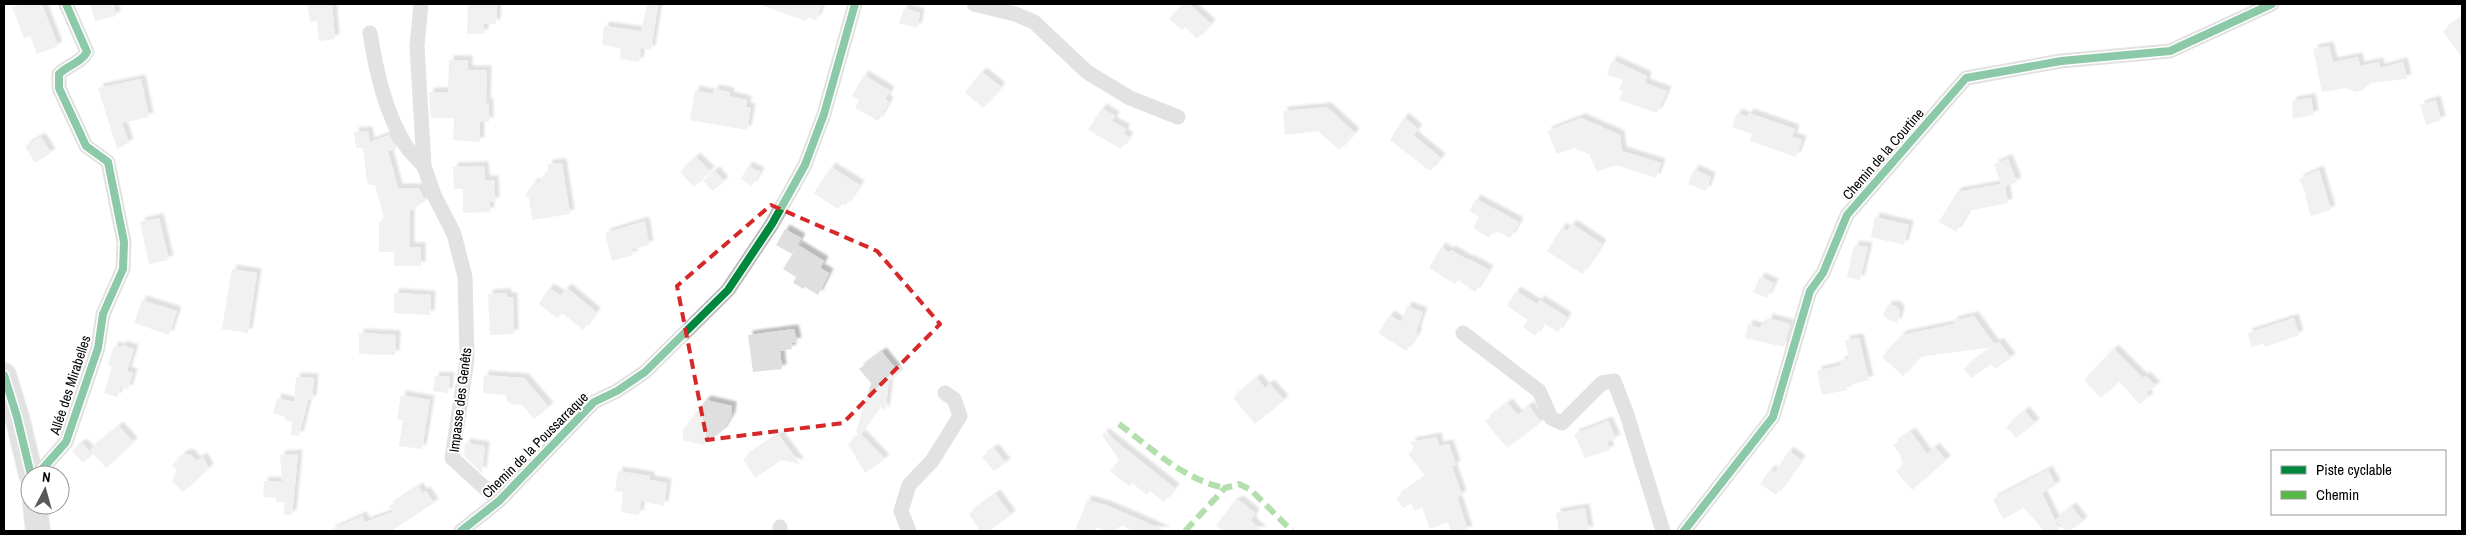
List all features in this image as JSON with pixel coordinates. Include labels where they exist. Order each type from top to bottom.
[{"type":"main road","points":[[4,375],[17,416],[29,465]]},
{"type":"main road","points":[[36,515],[38,531]]},
{"type":"street","name":"Allée des Mirabelles","points":[[45,465],[66,442],[98,348],[103,314],[123,269],[124,260],[124,242],[108,162],[86,146],[59,88],[59,74],[67,66],[84,58],[87,52],[66,4]]},
{"type":"street","name":"Impasse des Genêts","points":[[421,4],[417,46],[424,166],[434,195],[454,234],[465,276],[468,360],[452,458],[499,501]]},
{"type":"street","name":"Chemin de la Poussarraque","points":[[461,531],[499,501],[594,402],[617,391],[645,372],[728,290],[772,224],[805,165],[824,114],[855,4]]},
{"type":"street","points":[[974,4],[1016,14],[1034,22],[1087,72],[1130,98],[1178,117]]},
{"type":"street","name":"Chemin de la Courtine","points":[[1684,531],[1773,418],[1808,296],[1823,273],[1847,215],[1966,78],[2061,61],[2170,51],[2272,4]]},
{"type":"street","name":"Impasse des Genêts","points":[[370,32],[375,68],[390,112],[406,147],[424,166]]},
{"type":"street","points":[[1463,333],[1539,391],[1551,418],[1562,423],[1602,383],[1614,382],[1627,415],[1663,531]]},
{"type":"street","points":[[909,531],[902,511],[909,485],[932,461],[960,416],[954,399],[945,393]]},
{"type":"highlighted area","points":[[771,205],[877,251],[940,324],[843,423],[707,440],[677,286]]},
{"type":"building","points":[[21,4],[42,4],[58,46],[37,54],[30,36],[24,38],[12,7]]},
{"type":"building","points":[[90,4],[114,4],[116,16],[95,21]]},
{"type":"building","points":[[307,4],[332,4],[335,39],[319,41],[317,21],[310,22]]},
{"type":"building","points":[[468,4],[497,4],[496,24],[484,23],[484,34],[467,34]]},
{"type":"building","points":[[647,4],[658,6],[651,50],[641,48],[639,62],[620,59],[621,48],[602,45],[604,26],[641,31]]},
{"type":"building","points":[[763,4],[822,4],[816,20],[808,17],[806,21],[763,6]]},
{"type":"building","points":[[1183,4],[1189,4],[1211,24],[1197,39],[1185,27],[1182,30],[1169,19]]},
{"type":"building","points":[[904,8],[920,13],[917,28],[899,23]]},
{"type":"building","points":[[2462,18],[2462,58],[2443,31]]},
{"type":"building","points":[[2329,46],[2333,62],[2358,57],[2360,66],[2379,62],[2380,68],[2403,62],[2407,79],[2369,83],[2363,90],[2356,92],[2346,88],[2322,92],[2313,49]]},
{"type":"building","points":[[449,60],[468,60],[468,70],[487,70],[486,103],[489,103],[489,122],[480,121],[480,142],[453,140],[454,118],[431,118],[429,92],[448,92]]},
{"type":"building","points":[[1612,60],[1647,76],[1645,83],[1667,91],[1657,113],[1619,100],[1623,91],[1619,90],[1623,80],[1607,75]]},
{"type":"building","points":[[982,72],[1001,87],[983,108],[965,92]]},
{"type":"building","points":[[864,75],[890,91],[885,99],[889,102],[878,121],[855,108],[859,100],[852,96]]},
{"type":"building","points":[[141,79],[149,117],[122,123],[129,143],[117,149],[98,88]]},
{"type":"building","points":[[714,89],[730,92],[729,96],[747,100],[746,107],[751,108],[747,130],[690,120],[695,90],[713,94]]},
{"type":"building","points":[[2311,98],[2314,115],[2293,119],[2292,101]]},
{"type":"building","points":[[2436,100],[2441,120],[2426,125],[2420,105]]},
{"type":"building","points":[[1327,107],[1355,133],[1339,150],[1318,131],[1285,135],[1283,111]]},
{"type":"building","points":[[1102,108],[1115,116],[1112,121],[1126,129],[1123,133],[1129,137],[1121,149],[1088,130]]},
{"type":"building","points":[[1737,113],[1747,117],[1749,113],[1795,129],[1792,137],[1802,140],[1796,157],[1750,141],[1752,134],[1732,127]]},
{"type":"building","points":[[1404,117],[1418,129],[1413,135],[1441,158],[1430,171],[1390,140]]},
{"type":"building","points":[[1581,118],[1620,135],[1622,151],[1661,163],[1656,178],[1616,165],[1597,172],[1589,154],[1574,148],[1557,154],[1547,131]]},
{"type":"building","points":[[368,131],[370,142],[389,135],[397,149],[388,151],[398,188],[419,188],[425,201],[410,211],[410,247],[421,247],[421,266],[394,266],[394,252],[379,252],[379,221],[385,221],[375,185],[369,185],[367,182],[363,148],[356,148],[354,132]]},
{"type":"building","points":[[41,137],[51,153],[35,163],[25,146]]},
{"type":"building","points":[[696,157],[710,171],[694,187],[680,172]]},
{"type":"building","points":[[2008,159],[2017,182],[2005,186],[2008,203],[1968,211],[1956,232],[1939,222],[1957,192],[2001,184],[1994,164]]},
{"type":"building","points":[[562,163],[570,214],[532,220],[529,198],[525,196],[534,182],[537,184],[548,171],[548,164]]},
{"type":"building","points":[[484,166],[485,180],[494,180],[495,202],[490,202],[490,212],[463,213],[463,189],[454,189],[453,167]]},
{"type":"building","points":[[748,166],[760,172],[752,186],[741,179]]},
{"type":"building","points":[[831,167],[860,185],[846,205],[843,203],[838,209],[814,193]]},
{"type":"building","points":[[1694,169],[1711,177],[1706,191],[1688,184]]},
{"type":"building","points":[[2319,170],[2331,210],[2311,216],[2305,196],[2307,196],[2299,179]]},
{"type":"building","points":[[715,171],[724,181],[713,191],[703,181]]},
{"type":"building","points":[[1476,199],[1519,222],[1510,238],[1494,230],[1489,238],[1473,228],[1479,217],[1469,211]]},
{"type":"building","points":[[1875,217],[1909,225],[1904,245],[1871,237]]},
{"type":"building","points":[[159,218],[169,260],[149,264],[140,222]]},
{"type":"building","points":[[645,221],[649,245],[632,249],[633,255],[612,261],[605,233]]},
{"type":"building","points":[[1572,224],[1602,244],[1582,274],[1547,251],[1562,227],[1567,231]]},
{"type":"building","points":[[785,229],[801,238],[792,254],[776,245]]},
{"type":"building","points":[[798,245],[824,261],[820,268],[829,273],[818,295],[805,287],[804,289],[793,283],[796,277],[783,269]]},
{"type":"building","points":[[1854,245],[1868,247],[1860,280],[1847,277]]},
{"type":"building","points":[[1441,247],[1449,252],[1451,250],[1489,270],[1475,292],[1458,280],[1455,284],[1429,268]]},
{"type":"building","points":[[232,269],[257,273],[248,333],[222,329]]},
{"type":"building","points":[[1760,277],[1774,283],[1767,298],[1753,292]]},
{"type":"building","points":[[549,288],[561,295],[567,288],[596,312],[583,330],[562,313],[557,318],[539,304]]},
{"type":"building","points":[[1516,291],[1537,304],[1540,300],[1567,317],[1558,332],[1543,323],[1535,336],[1523,327],[1528,320],[1507,306]]},
{"type":"building","points":[[394,293],[431,295],[430,315],[394,313]]},
{"type":"building","points":[[507,293],[507,297],[513,297],[514,334],[490,335],[488,294]]},
{"type":"building","points":[[142,300],[177,311],[169,335],[134,323]]},
{"type":"building","points":[[1888,305],[1896,306],[1900,311],[1897,323],[1883,315]]},
{"type":"building","points":[[1407,306],[1423,312],[1416,332],[1418,333],[1406,351],[1378,333],[1390,315],[1401,322]]},
{"type":"building","points":[[1974,316],[1995,345],[1999,342],[2011,358],[1995,369],[1991,364],[1971,378],[1964,369],[1993,347],[1919,357],[1903,376],[1882,357],[1902,335],[1954,324],[1953,321]]},
{"type":"building","points":[[1768,318],[1790,324],[1784,347],[1745,338],[1748,324],[1760,328],[1762,324],[1766,325]]},
{"type":"building","points":[[2294,318],[2299,335],[2265,347],[2264,343],[2251,347],[2248,333]]},
{"type":"building","points":[[794,329],[797,342],[791,343],[792,349],[780,351],[782,369],[753,372],[748,335]]},
{"type":"building","points":[[359,333],[396,335],[395,355],[359,354]]},
{"type":"building","points":[[1859,338],[1869,380],[1846,386],[1847,390],[1822,395],[1817,371],[1841,365],[1840,361],[1849,359],[1845,340]]},
{"type":"building","points":[[122,345],[134,349],[127,371],[133,373],[128,390],[121,387],[117,397],[104,393],[112,367],[108,365],[114,346],[121,348]]},
{"type":"building","points":[[2114,349],[2143,378],[2146,376],[2156,386],[2146,393],[2149,397],[2139,404],[2119,381],[2101,398],[2084,380]]},
{"type":"building","points":[[882,352],[899,373],[889,381],[885,412],[880,405],[859,434],[856,432],[871,383],[859,369]]},
{"type":"building","points":[[484,375],[524,378],[549,407],[534,419],[522,405],[511,404],[507,401],[506,395],[483,393]]},
{"type":"building","points":[[435,376],[450,377],[448,393],[433,391]]},
{"type":"building","points":[[296,377],[314,378],[312,400],[308,400],[299,436],[291,435],[292,422],[285,420],[285,417],[273,413],[277,398],[294,402]]},
{"type":"building","points":[[1257,378],[1265,388],[1270,384],[1284,400],[1255,424],[1233,398]]},
{"type":"building","points":[[401,395],[430,400],[422,449],[399,446],[403,420],[397,419]]},
{"type":"building","points":[[706,400],[732,406],[731,416],[722,431],[703,445],[683,440],[683,430]]},
{"type":"building","points":[[1508,403],[1518,415],[1529,406],[1541,422],[1507,448],[1485,421]]},
{"type":"building","points":[[2025,411],[2035,423],[2016,438],[2006,427]]},
{"type":"building","points":[[1608,421],[1616,439],[1607,442],[1610,450],[1585,458],[1574,434]]},
{"type":"building","points":[[119,426],[133,442],[106,468],[90,450]]},
{"type":"building","points":[[1104,432],[1175,488],[1164,502],[1150,491],[1147,495],[1132,483],[1130,487],[1110,471],[1119,460],[1102,435]]},
{"type":"building","points":[[1911,432],[1927,454],[1935,447],[1946,460],[1912,490],[1896,471],[1904,464],[1900,458],[1902,457],[1893,445]]},
{"type":"building","points":[[861,434],[885,459],[865,473],[848,444]]},
{"type":"building","points":[[779,435],[800,464],[781,460],[755,478],[743,459]]},
{"type":"building","points":[[1437,437],[1439,446],[1449,444],[1456,466],[1452,466],[1462,495],[1457,497],[1468,531],[1451,531],[1448,522],[1430,529],[1422,507],[1415,511],[1411,504],[1403,508],[1396,498],[1426,477],[1408,454],[1414,448],[1410,442]]},
{"type":"building","points":[[82,443],[93,454],[83,463],[72,451]]},
{"type":"building","points":[[465,443],[485,446],[482,473],[464,456]]},
{"type":"building","points":[[994,448],[1006,463],[994,471],[982,457]]},
{"type":"building","points":[[1789,451],[1801,460],[1776,495],[1760,484],[1770,470],[1775,472]]},
{"type":"building","points":[[184,454],[190,454],[196,461],[203,457],[209,468],[183,492],[172,481],[177,470],[172,465]]},
{"type":"building","points":[[298,454],[292,515],[284,515],[284,502],[276,502],[276,498],[263,497],[264,481],[282,482],[280,455]]},
{"type":"building","points":[[2048,470],[2056,485],[2042,493],[2060,531],[2044,531],[2024,508],[2003,519],[1993,499]]},
{"type":"building","points":[[618,471],[650,476],[650,480],[667,483],[664,506],[641,501],[639,515],[621,512],[623,492],[615,491]]},
{"type":"building","points":[[419,487],[422,493],[426,491],[434,503],[391,531],[329,531],[362,516],[365,522],[393,512],[389,506]]},
{"type":"building","points":[[996,494],[1011,515],[989,531],[980,531],[969,514]]},
{"type":"building","points":[[1087,500],[1106,505],[1166,531],[1133,531],[1119,524],[1116,531],[1106,531],[1096,527],[1095,531],[1075,531]]},
{"type":"building","points":[[1239,500],[1255,513],[1251,521],[1262,531],[1223,531],[1216,526],[1233,503]]},
{"type":"building","points":[[2072,507],[2083,521],[2070,531],[2066,531],[2055,520]]},
{"type":"building","points":[[1585,508],[1589,531],[1559,531],[1556,513]]},
{"type":"marked path","points":[[1119,424],[1182,471],[1210,484],[1225,488]]},
{"type":"marked path","points":[[1185,531],[1225,488],[1239,484],[1251,490],[1292,531]]},
{"type":"cycle path","points":[[46,465],[66,442],[98,348],[103,314],[123,269],[124,242],[108,162],[86,146],[59,88],[59,74],[82,59],[87,52],[66,4]]},
{"type":"cycle path","points":[[461,531],[499,501],[594,402],[617,391],[645,372],[728,290],[772,224],[805,165],[824,114],[855,4]]},
{"type":"cycle path","points":[[1684,531],[1773,417],[1810,291],[1823,273],[1847,215],[1966,78],[2061,61],[2170,51],[2272,4]]},
{"type":"cycle path","points":[[4,375],[29,465]]}]
